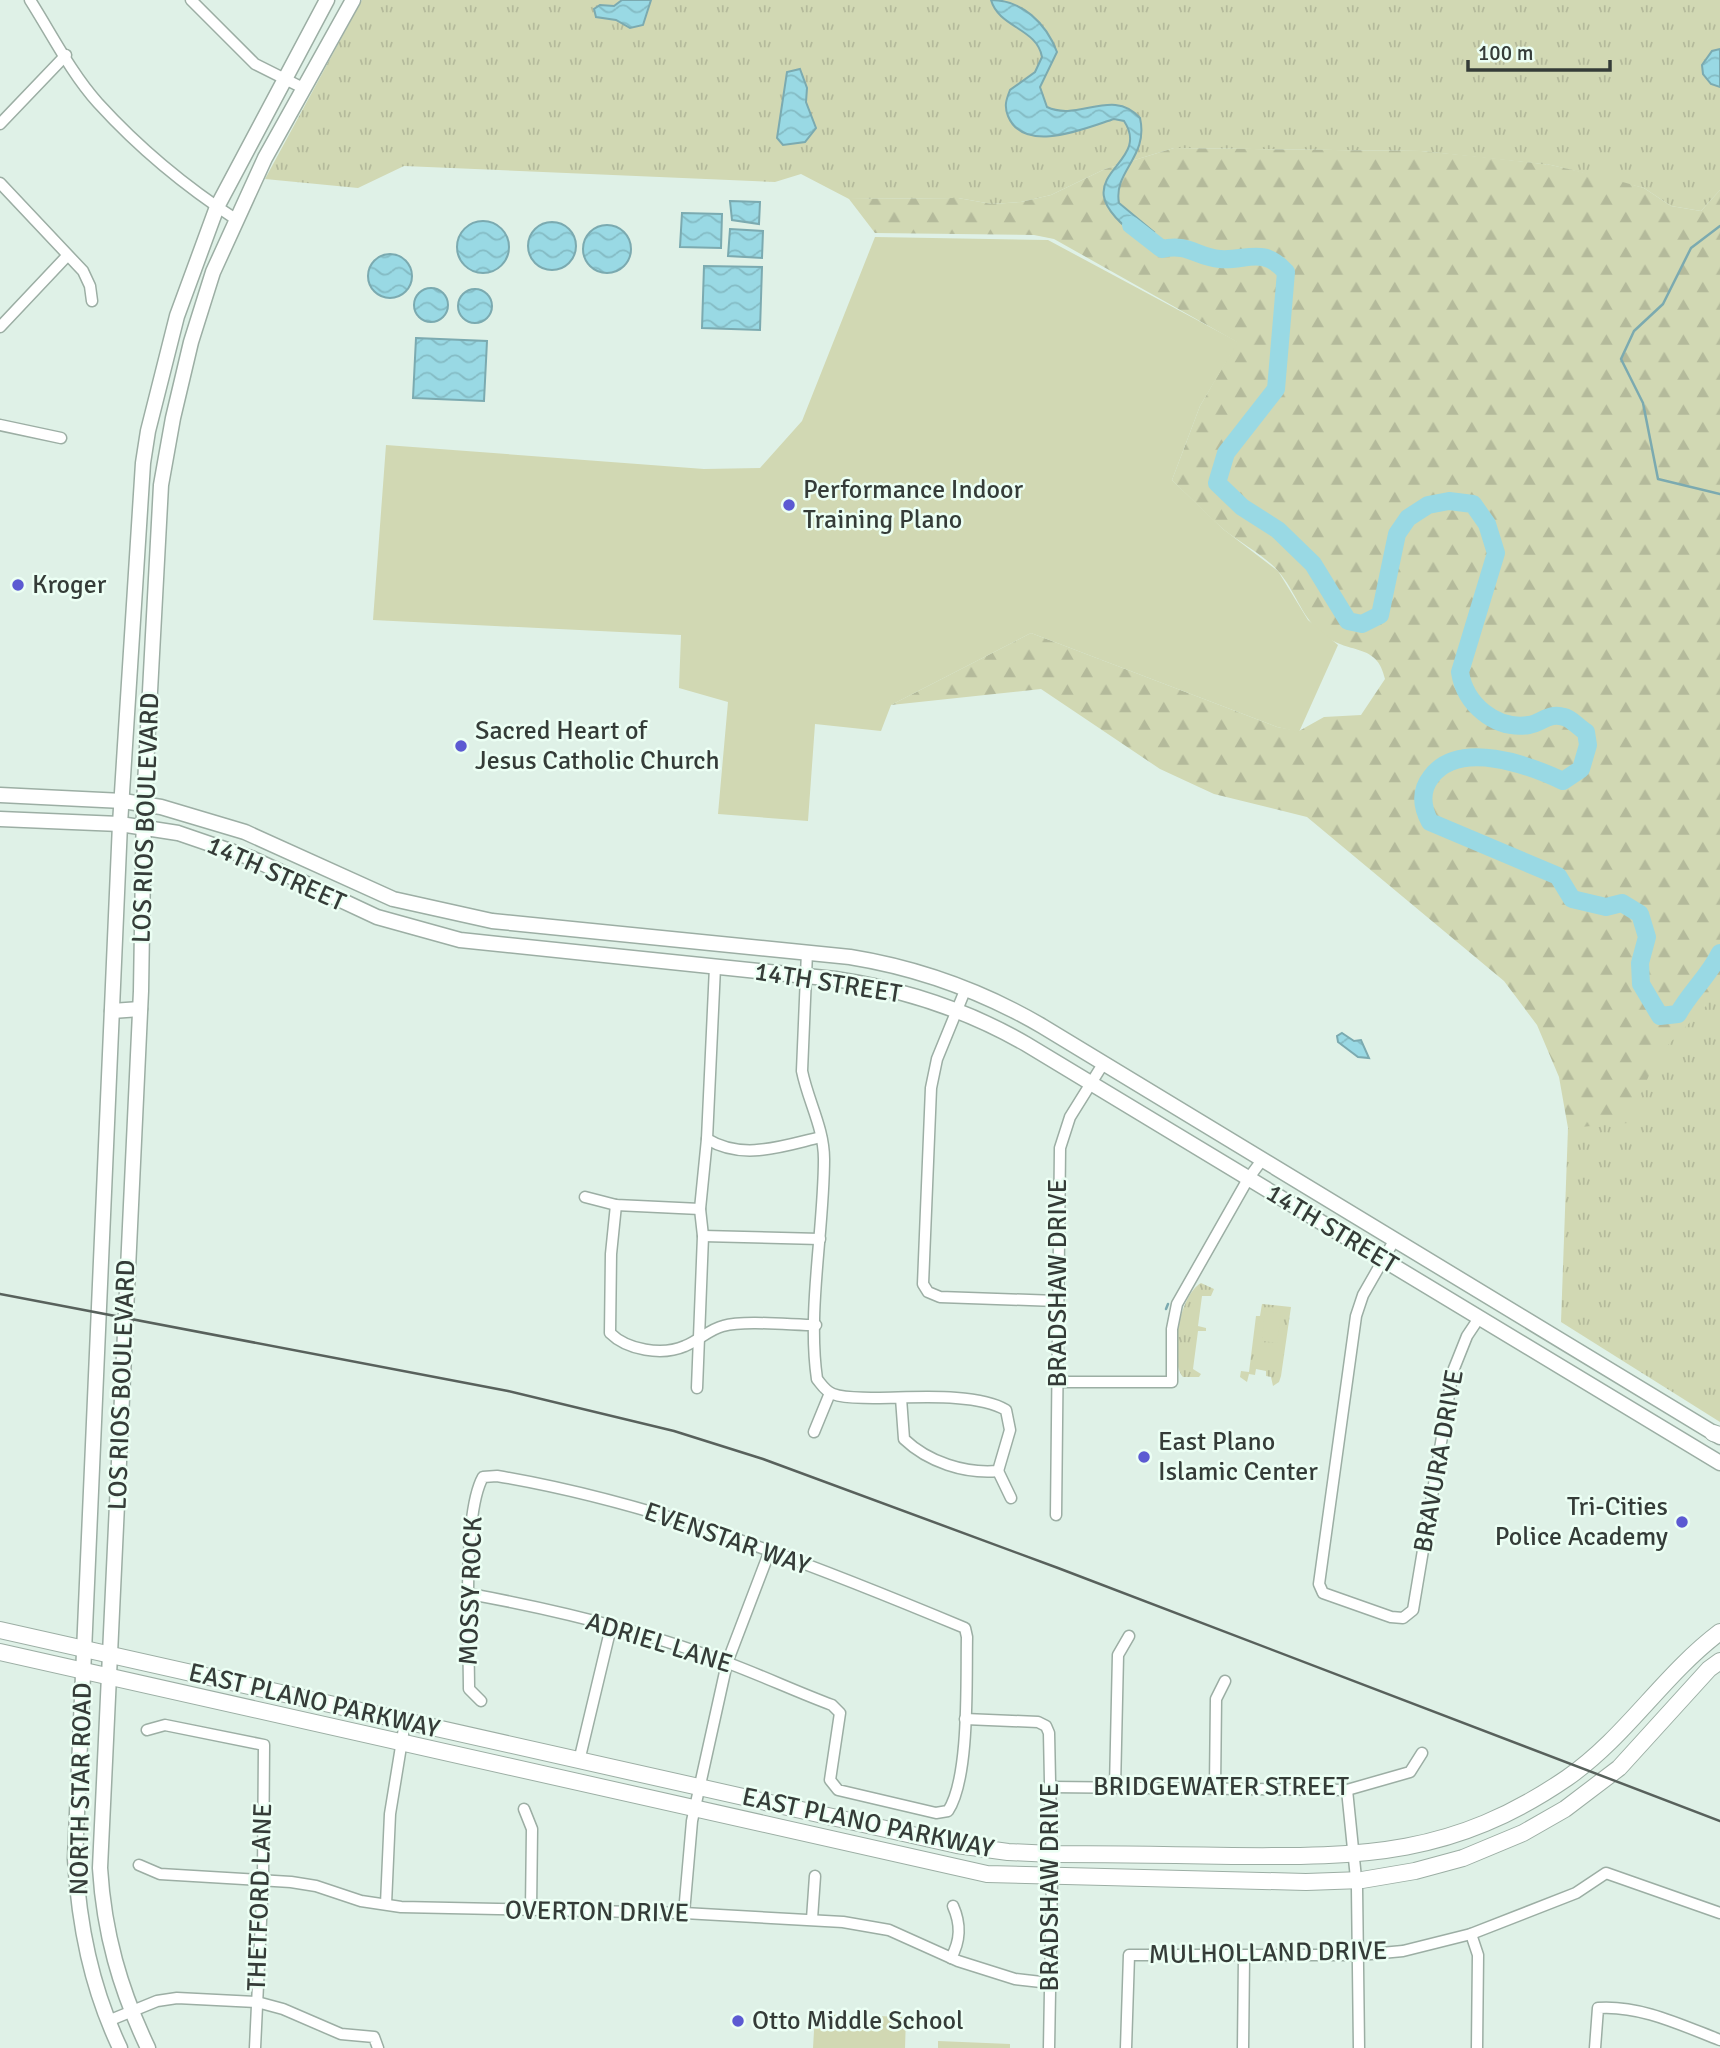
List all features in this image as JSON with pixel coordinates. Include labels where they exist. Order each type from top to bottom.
[{"type":"main road","name":"LOS RIOS BOULEVARD","points":[[86,1650],[120,824],[143,463],[155,400],[177,316],[217,207],[327,0]]},
{"type":"main road","name":"LOS RIOS BOULEVARD","points":[[109,1677],[140,1009],[143,827],[156,542],[170,432],[191,342],[213,272],[265,158],[354,0]]},
{"type":"main road","points":[[137,538],[156,542]]},
{"type":"main road","points":[[130,646],[152,646]]},
{"type":"main road","name":"14TH STREET","points":[[0,795],[144,804],[244,832],[333,874],[413,905],[492,921],[807,952],[884,963],[966,988],[1027,1017],[1718,1435]]},
{"type":"main road","name":"14TH STREET","points":[[0,819],[120,824],[143,827],[222,847],[323,895],[407,927],[488,944],[805,976],[881,987],[957,1010],[1012,1036],[1720,1463]]},
{"type":"main road","points":[[323,895],[333,874]]},
{"type":"main road","points":[[488,944],[492,921]]},
{"type":"main road","points":[[605,956],[609,932]]},
{"type":"main road","points":[[112,1011],[140,1009]]},
{"type":"main road","points":[[106,1139],[133,1139]]},
{"type":"main road","points":[[1572,1373],[1584,1354]]},
{"type":"main road","points":[[93,1472],[120,1475]]},
{"type":"main road","name":"EAST PLANO PARKWAY","points":[[0,1630],[957,1845],[1008,1852],[1052,1854],[1354,1856],[1401,1849],[1458,1835],[1517,1809],[1569,1777],[1626,1728],[1689,1655],[1720,1632]]},
{"type":"main road","name":"NORTH STAR ROAD","points":[[86,1650],[75,1859],[77,1889],[89,1967],[120,2048]]},
{"type":"main road","name":"EAST PLANO PARKWAY","points":[[0,1652],[988,1874],[1357,1880],[1415,1871],[1463,1858],[1523,1833],[1565,1809],[1619,1768],[1714,1665]]},
{"type":"main road","points":[[1689,1655],[1714,1665]]},
{"type":"main road","name":"NORTH STAR ROAD","points":[[109,1677],[101,1887],[109,1945],[131,2011],[148,2048]]},
{"type":"main road","points":[[248,1708],[253,1688]]},
{"type":"main road","points":[[77,1889],[101,1887]]},
{"type":"street","points":[[30,0],[96,101],[165,168],[237,220]]},
{"type":"street","points":[[191,0],[256,64],[305,89]]},
{"type":"street","points":[[0,124],[66,55]]},
{"type":"street","points":[[0,183],[83,271],[90,286],[92,301]]},
{"type":"street","points":[[0,327],[67,256]]},
{"type":"street","points":[[0,425],[61,438]]},
{"type":"street","points":[[807,952],[802,1071],[825,1156],[816,1325],[817,1379],[830,1393],[843,1396],[984,1401],[1006,1410],[1010,1430],[998,1471],[1011,1498]]},
{"type":"street","points":[[697,1388],[703,1236],[700,1209],[707,1139],[715,967]]},
{"type":"street","points":[[966,988],[937,1059],[931,1088],[923,1284],[928,1292],[940,1297],[1057,1301]]},
{"type":"street","name":"BRADSHAW DRIVE","points":[[1056,1515],[1060,1148],[1070,1116],[1103,1064]]},
{"type":"street","points":[[707,1139],[724,1150],[765,1151],[821,1137]]},
{"type":"street","points":[[1057,1381],[1172,1382],[1172,1329],[1177,1304],[1248,1179],[1262,1160]]},
{"type":"street","points":[[585,1197],[616,1205],[700,1209]]},
{"type":"street","points":[[616,1205],[611,1254],[610,1333],[626,1346],[661,1350],[684,1347],[723,1326],[816,1325]]},
{"type":"street","points":[[703,1236],[820,1240]]},
{"type":"street","points":[[1382,1259],[1395,1239]]},
{"type":"street","name":"BRAVURA DRIVE","points":[[1382,1259],[1363,1295],[1356,1316],[1318,1584],[1323,1593],[1391,1617],[1403,1618],[1413,1610],[1453,1371],[1466,1336],[1479,1318]]},
{"type":"street","points":[[814,1432],[830,1393]]},
{"type":"street","points":[[901,1398],[904,1439],[915,1449],[946,1464],[968,1470],[998,1471]]},
{"type":"street","name":"EVENSTAR WAY","points":[[483,1477],[497,1476],[533,1482],[687,1522],[965,1628],[965,1718]]},
{"type":"street","name":"MOSSY ROCK","points":[[481,1701],[469,1689],[471,1526],[476,1489],[483,1477]]},
{"type":"street","points":[[684,1913],[694,1809],[727,1663],[769,1553]]},
{"type":"street","name":"ADRIEL LANE","points":[[470,1594],[611,1627],[727,1663],[832,1705],[839,1713],[830,1780],[838,1790],[936,1814],[948,1811],[953,1802],[959,1775],[965,1718]]},
{"type":"street","points":[[579,1761],[611,1627]]},
{"type":"street","points":[[1115,1788],[1118,1655],[1129,1636]]},
{"type":"street","points":[[1215,1788],[1216,1699],[1225,1681]]},
{"type":"street","name":"BRADSHAW DRIVE","points":[[965,1718],[1029,1721],[1046,1726],[1050,1742],[1052,1854],[1049,2048]]},
{"type":"street","points":[[386,1904],[390,1814],[405,1722]]},
{"type":"street","name":"THETFORD LANE","points":[[147,1730],[165,1725],[264,1745],[263,1878],[255,2048]]},
{"type":"street","name":"BRIDGEWATER STREET","points":[[1050,1787],[1347,1790],[1410,1772],[1422,1753]]},
{"type":"street","points":[[1347,1790],[1357,1880],[1360,1955],[1359,2048]]},
{"type":"street","points":[[524,1809],[532,1829],[531,1910]]},
{"type":"street","name":"OVERTON DRIVE","points":[[139,1866],[160,1874],[263,1878],[316,1886],[361,1901],[401,1907],[684,1913],[812,1919],[889,1930],[951,1958],[1015,1979],[1050,1983]]},
{"type":"street","name":"MULHOLLAND DRIVE","points":[[1126,2048],[1129,1955],[1244,1957],[1360,1955],[1403,1951],[1471,1934],[1576,1893],[1606,1873],[1720,1913]]},
{"type":"street","points":[[812,1919],[815,1876]]},
{"type":"street","points":[[951,1958],[959,1933],[958,1918],[953,1906]]},
{"type":"street","points":[[1471,1934],[1478,1955],[1477,2048]]},
{"type":"street","points":[[1243,2048],[1244,1957]]},
{"type":"street","points":[[108,2021],[131,2011],[177,1998],[257,2002],[283,2009],[341,2034],[376,2043]]},
{"type":"street","points":[[1595,2048],[1598,2007],[1618,2006],[1674,2022],[1720,2040]]},
{"type":"green space","points":[[362,0],[1720,0],[1720,190],[1701,211],[1671,206],[1644,188],[1551,165],[1421,151],[1174,148],[1105,169],[1051,195],[1021,202],[992,204],[958,198],[849,199],[801,174],[775,182],[404,166],[358,188],[265,179]]},
{"type":"green space","points":[[1174,148],[1421,151],[1551,165],[1644,188],[1671,206],[1701,211],[1720,190],[1720,983],[1707,1005],[1658,1055],[1628,1123],[1568,1128],[1559,1077],[1537,1025],[1504,981],[1307,817],[1214,794],[1160,769],[1041,689],[891,705],[1031,633],[1277,727],[1299,731],[1324,717],[1361,715],[1385,679],[1375,659],[1360,650],[1341,645],[1321,633],[1308,619],[1278,571],[1223,529],[1172,480],[1200,406],[1237,342],[1054,239],[1034,235],[875,233],[849,199],[958,198],[992,204],[1021,202],[1051,195],[1105,169]]},
{"type":"green space","name":"Performance Indoor Training Plano","points":[[875,237],[1048,240],[1238,342],[1200,406],[1172,480],[1223,529],[1278,571],[1308,620],[1338,645],[1299,732],[1277,727],[1031,633],[891,705],[881,731],[815,724],[808,821],[718,814],[728,702],[679,688],[681,635],[373,620],[386,445],[704,469],[760,468],[802,421]]},
{"type":"green space","points":[[1720,870],[1720,1422],[1561,1322],[1568,1128],[1701,891]]},
{"type":"green space","points":[[1201,1283],[1214,1289],[1211,1296],[1202,1296],[1198,1326],[1206,1328],[1206,1331],[1198,1331],[1193,1369],[1201,1374],[1199,1377],[1183,1377],[1176,1356],[1178,1328],[1187,1300]]},
{"type":"green space","points":[[1262,1304],[1291,1307],[1281,1376],[1279,1382],[1273,1386],[1271,1377],[1266,1376],[1266,1371],[1256,1369],[1255,1375],[1249,1374],[1247,1382],[1240,1377],[1241,1371],[1249,1372],[1256,1316],[1260,1316]]},
{"type":"green space","points":[[1265,1311],[1281,1313],[1277,1343],[1262,1341]]},
{"type":"green space","points":[[815,2014],[906,2017],[905,2048],[813,2048]]},
{"type":"green space","points":[[938,2041],[1010,2044],[1010,2048],[938,2048]]},
{"type":"water","points":[[622,0],[651,0],[643,25],[630,28],[616,20],[596,17],[594,9],[600,5],[614,6]]},
{"type":"water","points":[[991,0],[1013,4],[1023,9],[1039,23],[1052,41],[1057,52],[1040,87],[1047,107],[1071,111],[1118,105],[1130,109],[1140,118],[1140,143],[1121,182],[1119,203],[1154,232],[1145,242],[1118,220],[1105,202],[1104,187],[1127,151],[1130,137],[1124,121],[1114,119],[1056,136],[1041,136],[1027,134],[1016,128],[1008,116],[1006,103],[1010,90],[1035,72],[1042,57],[1033,40],[1002,17]]},
{"type":"water","points":[[1720,49],[1720,87],[1711,84],[1703,74],[1702,65],[1712,51]]},
{"type":"water","points":[[800,69],[807,88],[806,102],[816,128],[805,142],[783,145],[777,138],[787,72]]},
{"type":"water","points":[[730,201],[760,202],[759,224],[732,220]]},
{"type":"water","points":[[682,213],[722,214],[721,248],[680,247]]},
{"type":"water","points":[[483,221],[493,223],[501,229],[507,237],[507,257],[501,265],[493,271],[483,273],[473,271],[465,265],[459,257],[457,247],[459,237],[465,229],[473,223]]},
{"type":"water","points":[[552,222],[569,229],[576,246],[569,263],[552,270],[535,263],[528,246],[535,229]]},
{"type":"water","points":[[607,225],[624,232],[631,249],[624,266],[607,273],[590,266],[583,249],[590,232]]},
{"type":"water","points":[[730,229],[763,231],[762,258],[728,256]]},
{"type":"water","points":[[390,254],[399,255],[406,260],[411,267],[411,285],[406,292],[399,297],[390,298],[381,297],[374,292],[369,285],[368,276],[369,267],[374,260],[381,255]]},
{"type":"water","points":[[704,266],[762,267],[760,330],[702,328]]},
{"type":"water","points":[[431,288],[443,293],[448,305],[443,317],[431,322],[419,317],[414,305],[419,293]]},
{"type":"water","points":[[475,289],[487,294],[492,306],[487,318],[475,323],[463,318],[458,306],[463,294]]},
{"type":"water","points":[[416,338],[487,341],[484,401],[413,398]]},
{"type":"water","points":[[1342,1033],[1354,1041],[1361,1040],[1369,1058],[1358,1057],[1338,1042],[1337,1036]]},
{"type":"waterway","points":[[1131,225],[1162,249],[1186,249],[1220,259],[1262,257],[1270,259],[1286,272],[1276,389],[1226,453],[1217,483],[1242,507],[1278,530],[1313,564],[1348,621],[1362,624],[1380,615],[1397,534],[1408,518],[1428,505],[1449,501],[1473,504],[1487,524],[1496,553],[1460,672],[1463,684],[1475,704],[1494,719],[1516,725],[1529,725],[1554,716],[1564,717],[1586,732],[1588,745],[1581,769],[1563,781],[1532,768],[1495,759],[1459,759],[1443,766],[1427,782],[1424,793],[1425,811],[1430,822],[1558,876],[1572,899],[1606,907],[1622,903],[1640,914],[1647,937],[1640,963],[1641,984],[1660,1016],[1678,1014],[1720,953]]},
{"type":"waterway","points":[[1720,226],[1691,248],[1663,304],[1634,331],[1621,359],[1643,403],[1658,479],[1720,494]]},
{"type":"waterway","points":[[1166,1309],[1168,1304]]},
{"type":"railway","points":[[0,1294],[508,1391],[674,1431],[763,1459],[1058,1568],[1720,1821]]},
{"type":"place","name":"Performance Indoor Training Plano","points":[[789,505]]},
{"type":"place","name":"Kroger","points":[[18,585]]},
{"type":"place","name":"Sacred Heart of Jesus Catholic Church","points":[[461,746]]},
{"type":"place","name":"East Plano Islamic Center","points":[[1144,1457]]},
{"type":"place","name":"Tri-Cities Police Academy","points":[[1682,1522]]},
{"type":"place","name":"Otto Middle School","points":[[738,2021]]}]
